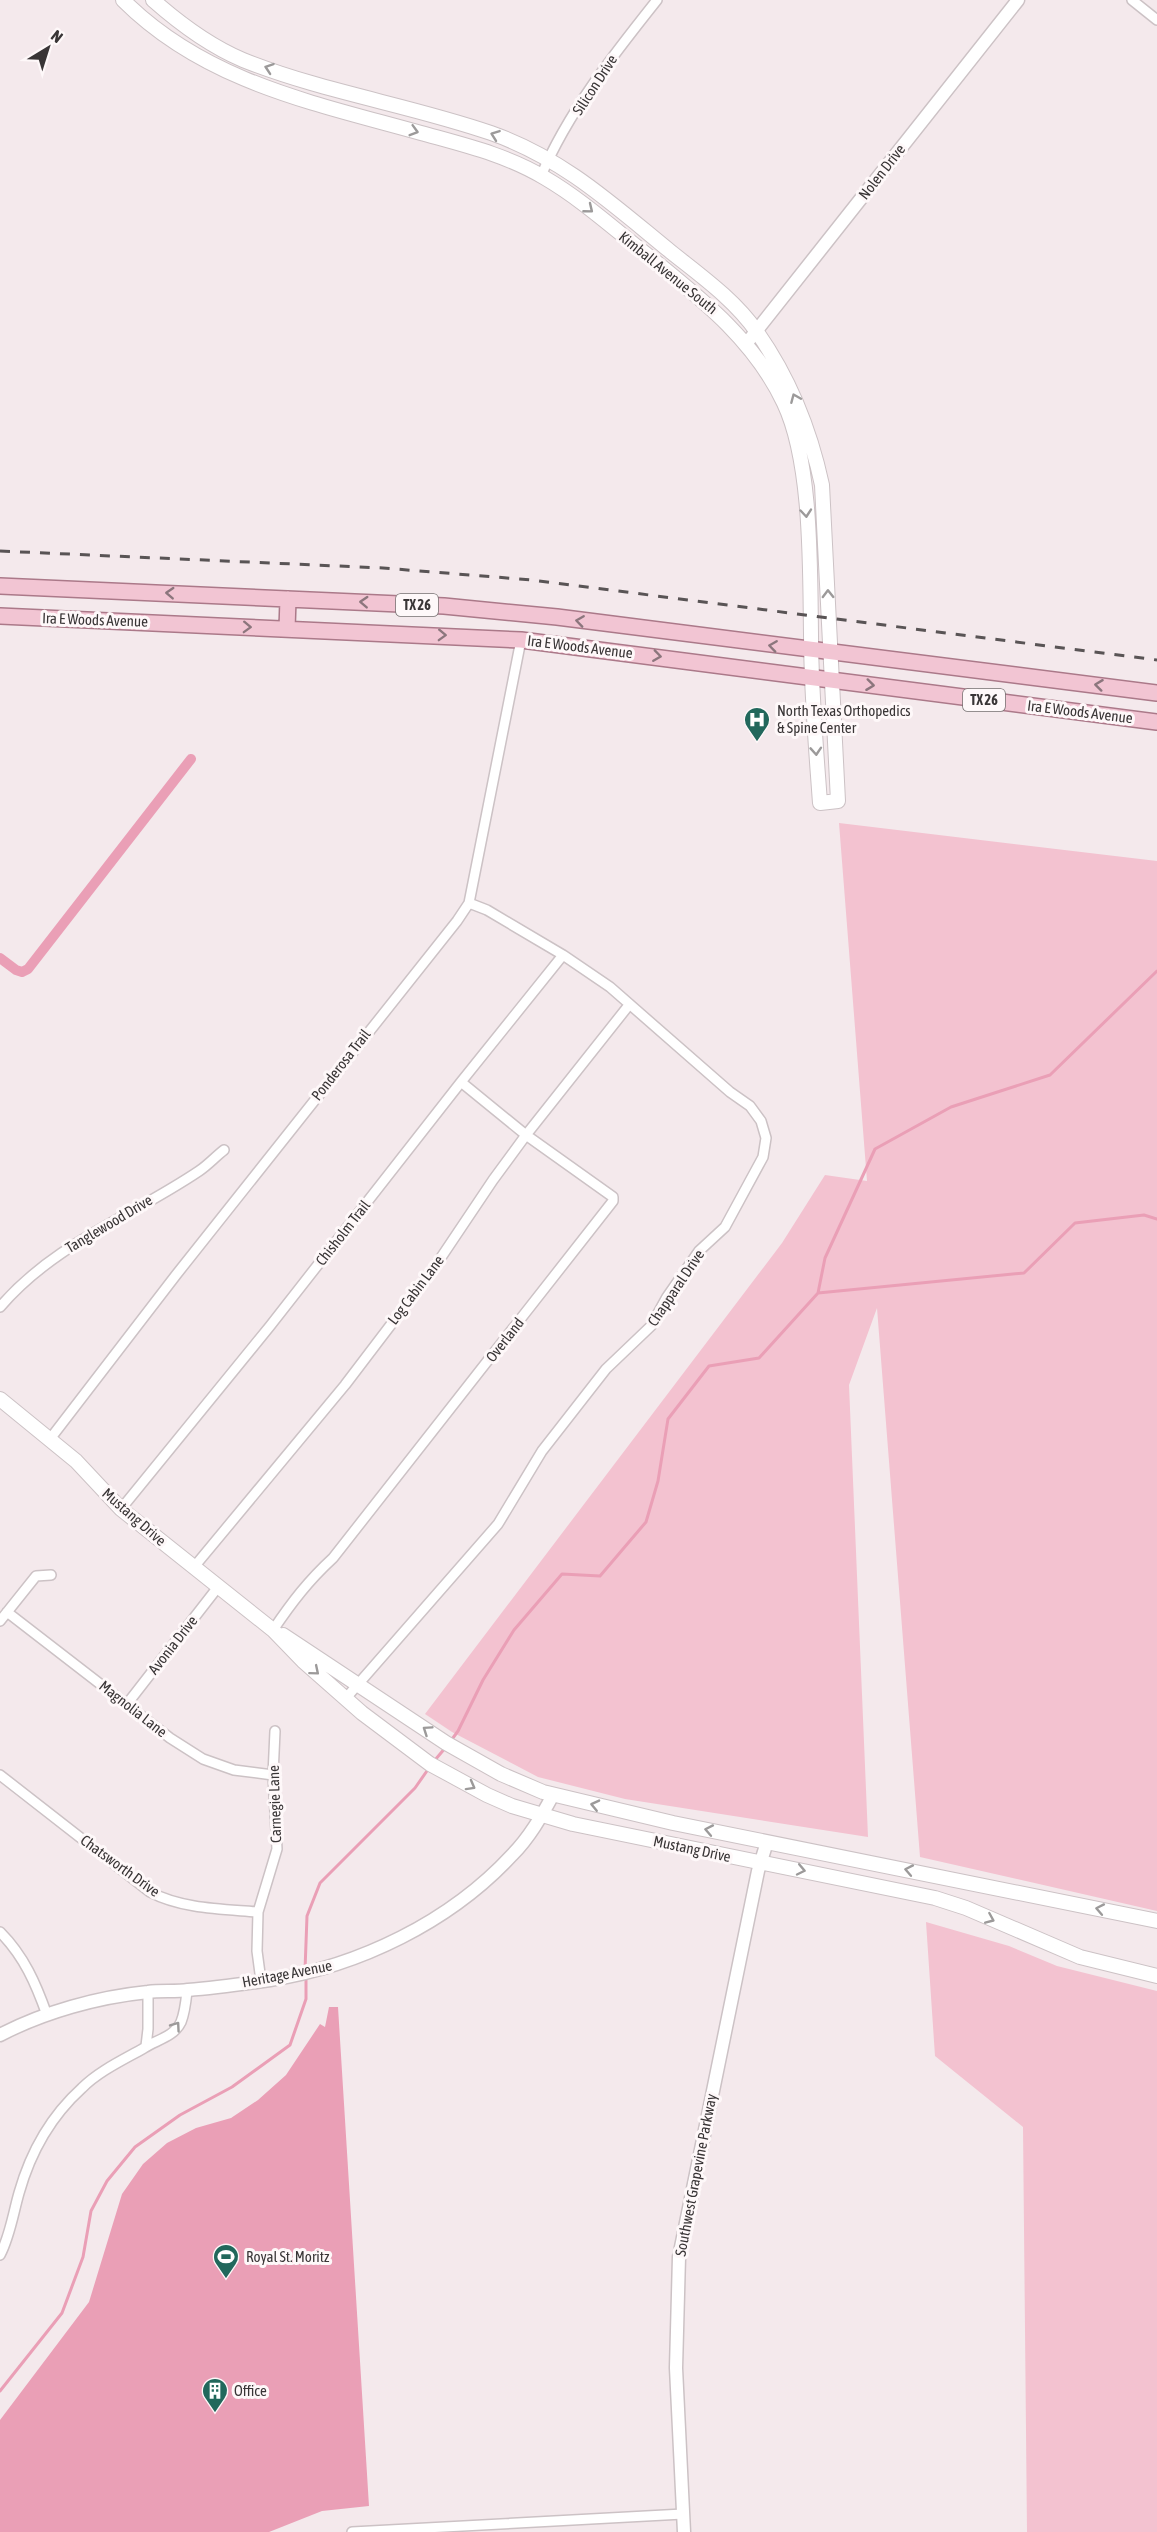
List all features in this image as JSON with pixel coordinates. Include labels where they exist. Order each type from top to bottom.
[{"type":"main road","name":"Kimball Avenue South","points":[[123,0],[142,19],[168,38],[222,71],[288,96],[483,150],[541,176],[574,197],[724,319],[746,344],[782,399],[800,455],[807,531],[811,651]]},
{"type":"main road","name":"Kimball Avenue South","points":[[153,0],[180,22],[242,59],[325,86],[489,132],[549,158],[612,203],[709,282],[757,330],[789,383],[815,453],[822,485],[826,530],[831,652]]},
{"type":"main road","points":[[168,38],[180,22]]},
{"type":"main road","points":[[358,115],[361,96]]},
{"type":"main road","points":[[800,455],[815,453]]},
{"type":"main road","name":"Ira E Woods Avenue","points":[[0,586],[444,606],[557,617],[811,651],[1157,693]]},
{"type":"main road","points":[[287,628],[288,598]]},
{"type":"main road","name":"Ira E Woods Avenue","points":[[0,616],[521,640],[1157,722]]},
{"type":"main road","points":[[811,651],[820,803],[838,801],[831,652]]},
{"type":"main road","name":"Mustang Drive","points":[[0,1399],[76,1461],[121,1509],[273,1630],[303,1661],[402,1745],[430,1764],[503,1802],[542,1816],[653,1841],[935,1898],[966,1908],[1080,1957],[1157,1976]]},
{"type":"main road","name":"Mustang Drive","points":[[273,1630],[294,1640],[446,1743],[501,1774],[553,1796],[1157,1921]]},
{"type":"street","name":"Silicon Drive","points":[[541,176],[549,158],[607,65],[657,0]]},
{"type":"street","name":"Nolen Drive","points":[[746,344],[1018,0]]},
{"type":"street","points":[[1132,0],[1157,20]]},
{"type":"street","name":"Ponderosa Trail","points":[[50,1439],[190,1256],[469,903],[521,640]]},
{"type":"street","name":"Chapparal Drive","points":[[346,1698],[498,1524],[542,1451],[606,1369],[651,1326],[667,1297],[699,1251],[725,1227],[763,1157],[766,1138],[761,1122],[750,1106],[730,1092],[610,987],[563,955],[488,910],[469,903]]},
{"type":"street","name":"Chisholm Trail","points":[[121,1509],[270,1326],[563,955]]},
{"type":"street","name":"Log Cabin Lane","points":[[194,1567],[345,1385],[434,1268],[526,1135],[629,1005]]},
{"type":"street","name":"Overland","points":[[273,1630],[298,1593],[333,1558],[613,1201],[613,1197],[526,1135],[461,1082]]},
{"type":"street","name":"Tanglewood Drive","points":[[0,1307],[20,1284],[82,1238],[199,1171],[224,1150]]},
{"type":"street","points":[[0,1621],[36,1576],[51,1575]]},
{"type":"street","name":"Avonia Drive","points":[[127,1704],[218,1587]]},
{"type":"street","name":"Magnolia Lane","points":[[7,1612],[170,1738],[203,1760],[234,1770],[273,1775]]},
{"type":"street","name":"Carnegie Lane","points":[[261,1981],[257,1951],[258,1912],[277,1849],[273,1775],[275,1731]]},
{"type":"street","name":"Chatsworth Drive","points":[[0,1775],[158,1896],[198,1906],[258,1912]]},
{"type":"street","name":"Heritage Avenue","points":[[0,2035],[47,2015],[101,2000],[148,1992],[187,1991],[261,1981],[333,1967],[413,1931],[477,1888],[513,1855],[542,1816],[553,1796]]},
{"type":"street","name":"Southwest Grapevine Parkway","points":[[684,2532],[676,2368],[679,2257],[708,2106],[760,1862],[767,1842]]},
{"type":"street","points":[[0,1932],[13,1944],[37,1984],[47,2015]]},
{"type":"street","points":[[0,2255],[33,2152],[50,2126],[82,2087],[146,2046],[172,2034],[180,2023],[186,2007],[187,1991]]},
{"type":"street","points":[[146,2046],[148,1992]]},
{"type":"street","points":[[352,2532],[683,2514]]},
{"type":"shaded area","points":[[839,823],[1157,861],[1157,1911],[920,1857],[877,1308],[849,1385],[868,1837],[625,1799],[538,1777],[452,1732],[425,1714],[782,1243],[825,1175],[867,1181]]},
{"type":"shaded area","points":[[926,1922],[1009,1946],[1057,1966],[1157,1991],[1157,2532],[1027,2532],[1023,2127],[935,2056]]},
{"type":"shaded area","name":"Royal St. Moritz","points":[[329,2007],[338,2007],[369,2506],[322,2511],[269,2532],[0,2532],[0,2420],[89,2302],[122,2194],[143,2164],[167,2143],[196,2128],[231,2118],[258,2100],[286,2075],[320,2024],[325,2027]]},
{"type":"waterway","points":[[0,958],[16,970],[22,972],[28,969],[191,759]]},
{"type":"waterway","points":[[818,1293],[825,1258],[875,1149],[951,1107],[1050,1075],[1157,971]]},
{"type":"waterway","points":[[450,1742],[458,1731],[483,1680],[514,1630],[562,1574],[600,1576],[646,1522],[658,1481],[668,1419],[709,1366],[759,1358],[818,1293],[1024,1273],[1075,1223],[1144,1215],[1157,1219]]},
{"type":"waterway","points":[[435,1760],[446,1747]]},
{"type":"waterway","points":[[305,1970],[307,1916],[320,1883],[415,1788],[429,1768]]},
{"type":"waterway","points":[[0,2391],[62,2313],[83,2257],[91,2211],[107,2181],[135,2147],[180,2115],[232,2087],[290,2045],[306,1999],[306,1977]]},
{"type":"railway","points":[[0,551],[383,568],[532,580],[1157,660]]},
{"type":"place","name":"North Texas Orthopedics & Spine Center","points":[[757,743]]},
{"type":"place","name":"Royal St. Moritz","points":[[226,2280]]},
{"type":"place","name":"Office","points":[[215,2414]]}]
